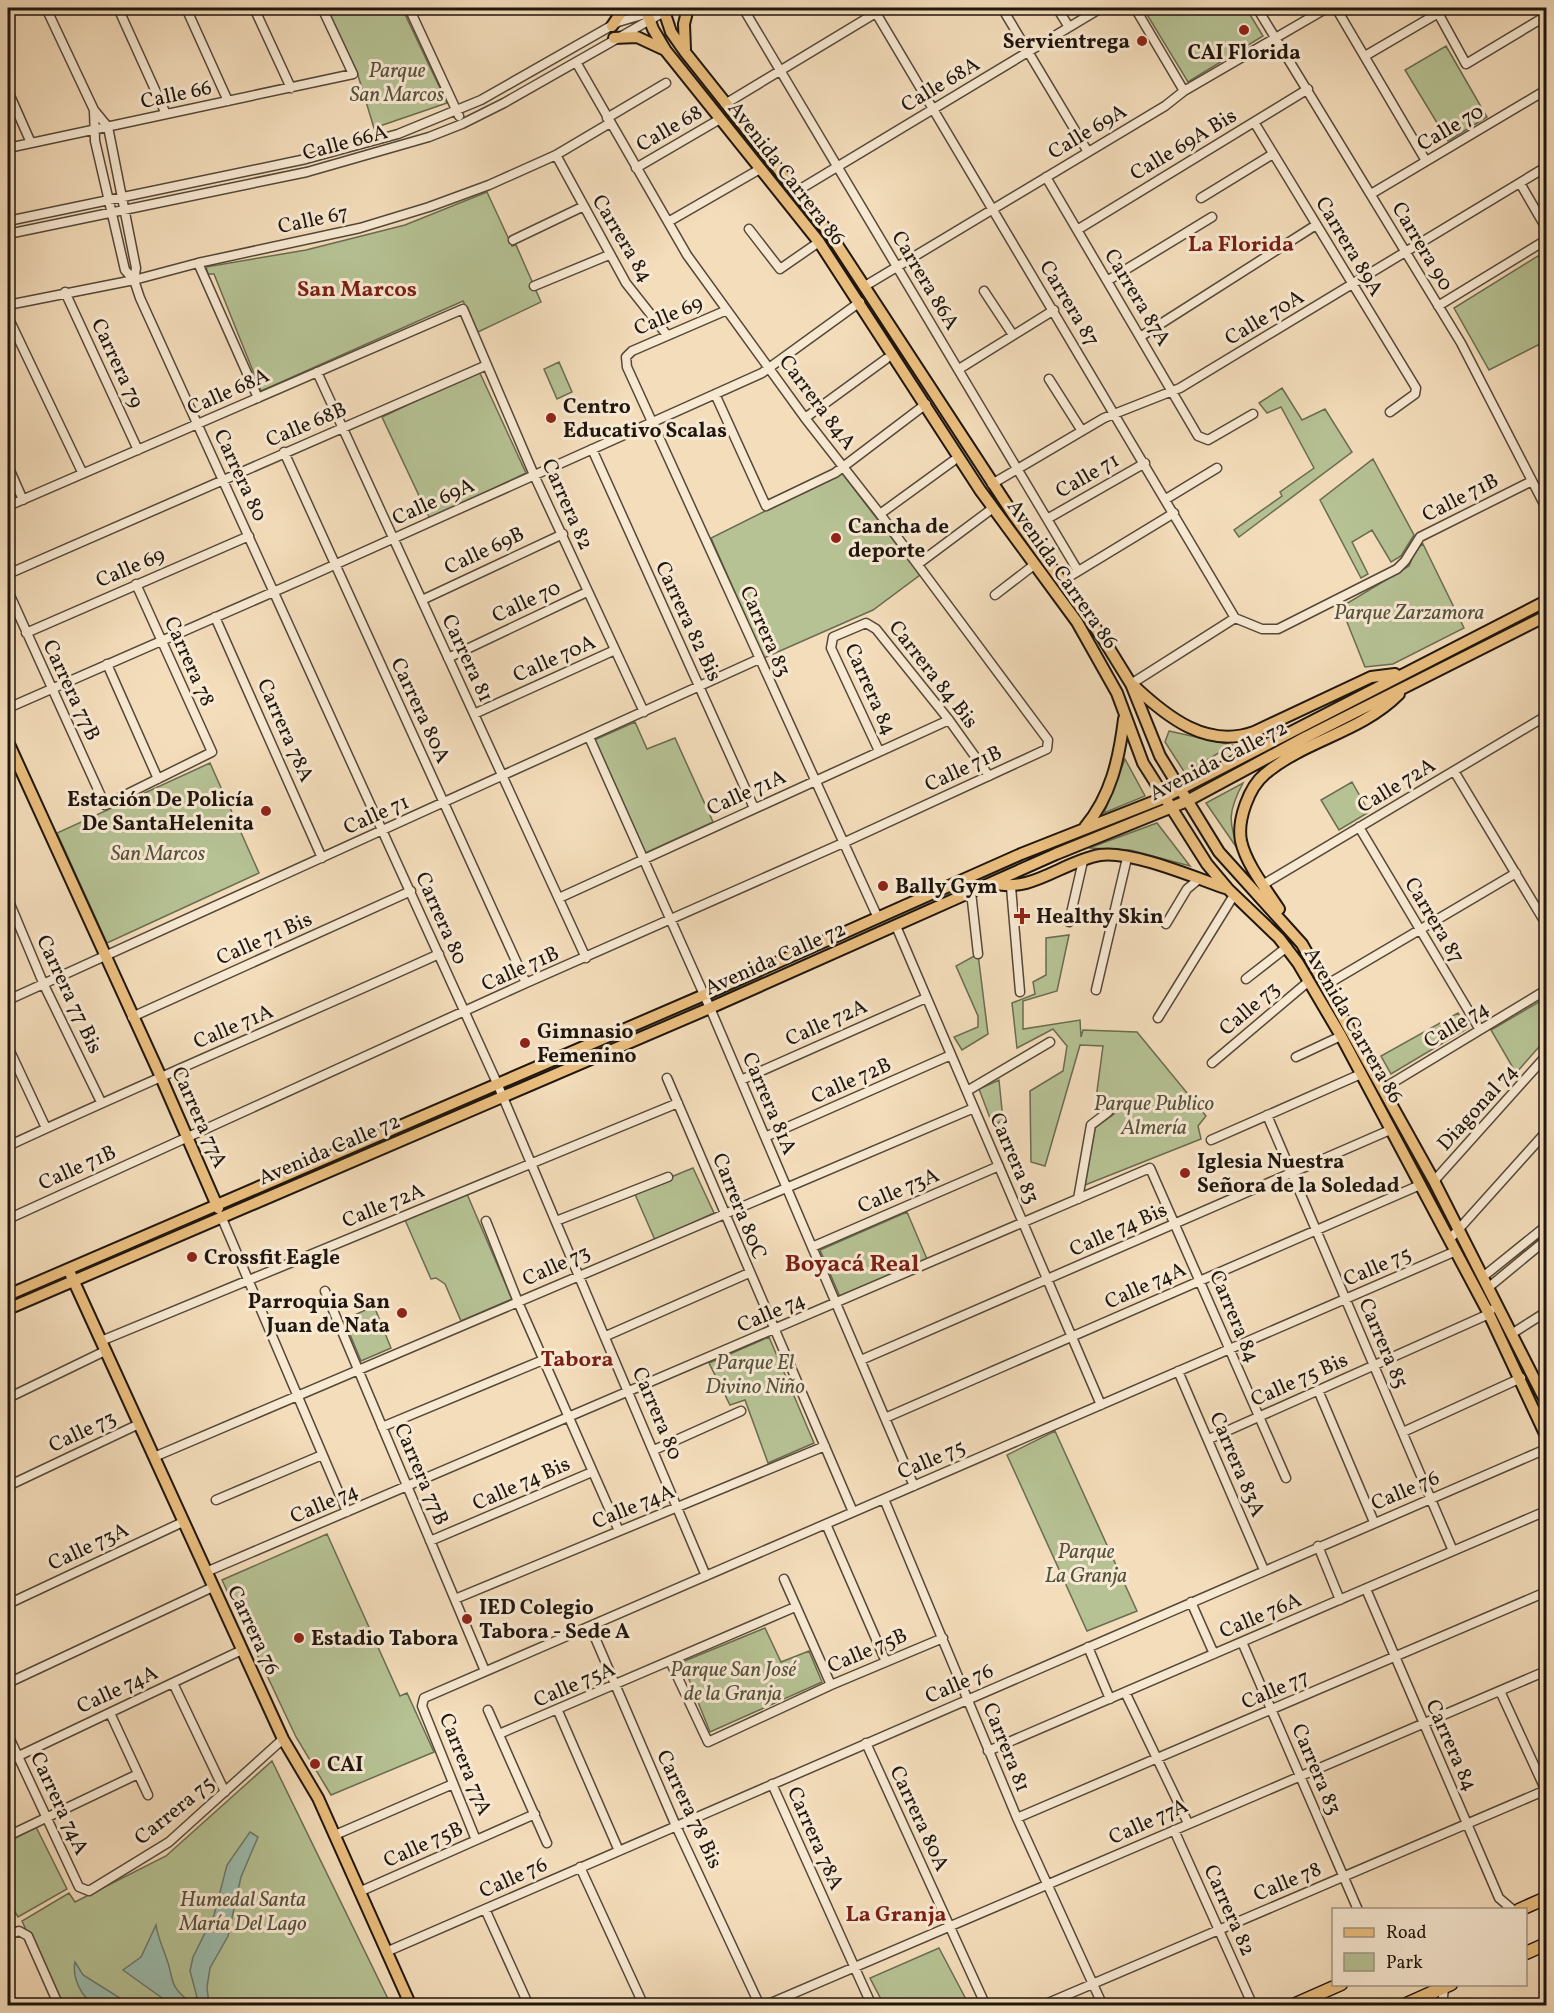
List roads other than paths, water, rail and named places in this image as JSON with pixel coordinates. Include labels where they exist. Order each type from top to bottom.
[{"type":"highway","points":[[1524,1908],[1546,1898]]},
{"type":"highway","points":[[1527,1953],[1546,1944]]},
{"type":"highway","points":[[1291,2006],[1336,1986]]},
{"type":"highway","points":[[1401,2006],[1448,1986]]},
{"type":"main road","points":[[612,26],[624,8]]},
{"type":"main road","points":[[685,52],[684,24],[688,8]]},
{"type":"main road","name":"Avenida Carrera 86","points":[[666,9],[672,32],[685,52],[724,104],[797,191],[865,286],[992,484],[1102,636],[1131,684],[1152,740],[1180,790],[1232,870],[1264,900],[1302,945],[1434,1181],[1514,1333],[1546,1402]]},
{"type":"main road","name":"Avenida Carrera 86","points":[[647,13],[666,51],[819,242],[993,508],[1077,622],[1117,693],[1140,756],[1163,798],[1207,864],[1231,892],[1287,947],[1309,981],[1341,1036],[1489,1314],[1521,1378],[1546,1436]]},
{"type":"main road","points":[[614,38],[637,37],[666,51]]},
{"type":"main road","name":"Avenida Calle 72","points":[[8,1295],[68,1267],[704,995],[1084,828],[1163,798],[1546,601]]},
{"type":"main road","name":"Avenida Calle 72","points":[[8,1309],[73,1279],[710,1008],[991,883],[1187,801],[1546,616]]},
{"type":"main road","points":[[1131,684],[1182,724],[1200,733],[1236,737],[1254,732],[1371,677],[1401,674]]},
{"type":"main road","points":[[1302,945],[1264,884],[1241,839],[1242,822],[1251,791],[1263,775],[1372,717],[1408,686]]},
{"type":"main road","points":[[1084,828],[1097,811],[1109,786],[1120,748],[1125,713]]},
{"type":"main road","name":"Carrera 77A","points":[[8,742],[188,1138],[221,1216]]},
{"type":"main road","points":[[991,883],[1011,887],[1104,855],[1127,858],[1187,874],[1231,892]]},
{"type":"main road","name":"Carrera 76","points":[[68,1267],[283,1740],[335,1835],[411,2006]]},
{"type":"street","name":"Carrera 80","points":[[46,8],[94,110],[108,127],[120,197],[136,268],[134,280]]},
{"type":"street","points":[[118,8],[166,114]]},
{"type":"street","points":[[186,8],[228,101]]},
{"type":"street","points":[[254,8],[291,88]]},
{"type":"street","name":"Calle 66","points":[[8,148],[352,75],[322,8]]},
{"type":"street","points":[[409,8],[462,124]]},
{"type":"street","name":"Carrera 86A","points":[[746,8],[840,166],[896,267],[1078,571]]},
{"type":"street","points":[[1002,8],[1088,152]]},
{"type":"street","points":[[1057,8],[1069,27]]},
{"type":"street","name":"Calle 68A","points":[[797,191],[1101,8]]},
{"type":"street","points":[[1135,8],[1184,91]]},
{"type":"street","name":"Carrera 90","points":[[1257,8],[1308,89],[1485,387],[1546,508]]},
{"type":"street","name":"Calle 69A","points":[[865,286],[1165,106],[1184,91],[1327,8]]},
{"type":"street","points":[[1336,8],[1426,161]]},
{"type":"street","points":[[1365,56],[1447,8]]},
{"type":"street","name":"Calle 66A","points":[[8,221],[340,150],[398,134],[457,112],[513,83],[612,26],[647,13],[666,9]]},
{"type":"street","name":"Calle 68","points":[[724,104],[878,9]]},
{"type":"street","name":"Carrera 87","points":[[878,9],[993,209],[1235,618]]},
{"type":"street","name":"Calle 66A","points":[[8,234],[341,163],[462,124],[576,62],[614,38],[647,13]]},
{"type":"street","points":[[1438,13],[1466,64],[1546,16]]},
{"type":"street","name":"Carrera 84A","points":[[576,62],[668,222],[727,310],[805,418],[918,564],[1048,740],[1047,749]]},
{"type":"street","name":"Calle 67","points":[[8,305],[134,280],[198,263],[360,228],[429,207],[489,185],[556,155],[666,82]]},
{"type":"street","name":"Calle 69A Bis","points":[[1077,230],[1308,89]]},
{"type":"street","name":"Calle 70","points":[[1371,194],[1546,90]]},
{"type":"street","points":[[8,91],[31,143]]},
{"type":"street","name":"Carrera 80","points":[[94,110],[93,130],[110,213],[126,270],[134,280],[140,298],[275,592],[324,706],[411,891],[503,1096],[706,1576]]},
{"type":"street","name":"Calle 68","points":[[636,168],[720,119]]},
{"type":"street","name":"Carrera 89A","points":[[1254,122],[1416,388],[1415,394],[1390,412]]},
{"type":"street","points":[[1201,198],[1273,154]]},
{"type":"street","name":"Carrera 84","points":[[556,155],[582,207],[626,283],[666,335]]},
{"type":"street","name":"Calle 70A","points":[[992,484],[1114,414],[1172,392],[1546,167]]},
{"type":"street","points":[[668,222],[760,169]]},
{"type":"street","name":"Carrera 87A","points":[[1046,177],[1198,436],[1208,440],[1253,414]]},
{"type":"street","points":[[1520,183],[1546,228]]},
{"type":"street","points":[[513,240],[582,207]]},
{"type":"street","points":[[1107,281],[1212,217]]},
{"type":"street","points":[[1140,337],[1316,225]]},
{"type":"street","points":[[749,229],[780,269],[819,242]]},
{"type":"street","points":[[1438,306],[1546,240]]},
{"type":"street","points":[[534,286],[609,255]]},
{"type":"street","points":[[198,263],[258,398]]},
{"type":"street","points":[[984,291],[1013,335]]},
{"type":"street","name":"Carrera 79","points":[[65,292],[138,450]]},
{"type":"street","name":"Calle 69A","points":[[8,708],[275,592],[770,368],[860,302]]},
{"type":"street","name":"Calle 68A","points":[[8,506],[463,309]]},
{"type":"street","name":"Carrera 82","points":[[463,309],[534,475],[644,712]]},
{"type":"street","name":"Calle 69","points":[[626,357],[632,351],[666,335],[727,310]]},
{"type":"street","points":[[959,369],[1054,310]]},
{"type":"street","points":[[8,317],[82,472]]},
{"type":"street","name":"Carrera 83","points":[[626,357],[627,367],[878,918]]},
{"type":"street","points":[[805,418],[886,359]]},
{"type":"street","name":"Calle 68B","points":[[8,574],[487,365]]},
{"type":"street","name":"Carrera 81","points":[[317,372],[586,958]]},
{"type":"street","points":[[1049,379],[1082,431]]},
{"type":"street","points":[[715,394],[766,506],[844,466],[926,404]]},
{"type":"street","name":"Carrera 82 Bis","points":[[592,449],[754,808]]},
{"type":"street","name":"Carrera 80A","points":[[284,452],[526,983]]},
{"type":"street","points":[[880,514],[953,461]]},
{"type":"street","name":"Calle 71","points":[[1047,519],[1145,463]]},
{"type":"street","points":[[8,466],[23,500]]},
{"type":"street","points":[[1166,499],[1217,468]]},
{"type":"street","name":"Calle 71B","points":[[1235,618],[1262,629],[1278,629],[1397,569],[1405,561],[1420,537],[1532,481]]},
{"type":"street","points":[[918,564],[993,508]]},
{"type":"street","points":[[1062,581],[1173,513]]},
{"type":"street","name":"Calle 69B","points":[[422,600],[563,534]]},
{"type":"street","name":"Calle 69","points":[[26,633],[249,536]]},
{"type":"street","points":[[995,594],[1034,565]]},
{"type":"street","name":"Carrera 78","points":[[136,584],[212,752],[158,779]]},
{"type":"street","name":"Carrera 77B","points":[[8,591],[105,805],[158,779]]},
{"type":"street","name":"Calle 70","points":[[448,658],[587,592]]},
{"type":"street","name":"Carrera 78A","points":[[215,618],[322,858]]},
{"type":"street","points":[[1131,684],[1235,618]]},
{"type":"street","name":"Carrera 84","points":[[871,623],[833,637],[831,648],[879,751]]},
{"type":"street","name":"Carrera 84 Bis","points":[[871,623],[949,720],[989,776]]},
{"type":"street","name":"Calle 70A","points":[[474,714],[615,650]]},
{"type":"street","name":"Calle 71","points":[[8,1000],[759,659]]},
{"type":"street","points":[[107,664],[158,779]]},
{"type":"street","name":"Calle 72A","points":[[1264,884],[1546,716]]},
{"type":"street","name":"Calle 71A","points":[[559,898],[642,858],[949,720]]},
{"type":"street","name":"Carrera 81A","points":[[589,737],[710,1008],[914,1486]]},
{"type":"street","name":"Calle 71B","points":[[8,1219],[1047,749]]},
{"type":"street","points":[[1454,771],[1546,924]]},
{"type":"street","name":"Carrera 87","points":[[1359,827],[1480,1030]]},
{"type":"street","points":[[1096,990],[1127,858]]},
{"type":"street","points":[[1069,922],[1083,861]]},
{"type":"street","points":[[1326,985],[1516,873]]},
{"type":"street","points":[[1187,874],[1187,889]]},
{"type":"street","points":[[1166,924],[1187,889],[1199,879]]},
{"type":"street","points":[[1011,887],[1020,992]]},
{"type":"street","name":"Calle 71 Bis","points":[[132,1017],[411,891]]},
{"type":"street","points":[[971,892],[978,954]]},
{"type":"street","points":[[1158,1018],[1231,892]]},
{"type":"street","name":"Carrera 77 Bis","points":[[8,899],[44,985],[101,1102]]},
{"type":"street","name":"Carrera 83","points":[[896,926],[1101,1405]]},
{"type":"street","points":[[1246,979],[1287,947]]},
{"type":"street","name":"Calle 71A","points":[[8,1146],[101,1102],[303,1016],[439,954]]},
{"type":"street","name":"Calle 73","points":[[1212,1063],[1309,981]]},
{"type":"street","name":"Calle 74","points":[[1384,1088],[1546,990]]},
{"type":"street","name":"Calle 72A","points":[[741,1080],[926,998]]},
{"type":"street","points":[[1296,1057],[1341,1036]]},
{"type":"street","points":[[967,1091],[1050,1042]]},
{"type":"street","points":[[8,1047],[46,1128]]},
{"type":"street","name":"Calle 72B","points":[[765,1137],[951,1055]]},
{"type":"street","name":"Diagonal 74","points":[[1434,1181],[1546,1056]]},
{"type":"street","points":[[1211,1140],[1360,1074]]},
{"type":"street","name":"Carrera 80C","points":[[667,1078],[853,1512]]},
{"type":"street","name":"Calle 72A","points":[[8,1398],[103,1346],[248,1280],[678,1103]]},
{"type":"street","name":"Calle 73","points":[[154,1456],[974,1108]]},
{"type":"street","points":[[1078,1199],[1091,1125],[1108,1112]]},
{"type":"street","name":"Carrera 85","points":[[1267,1115],[1454,1551]]},
{"type":"street","name":"Calle 74 Bis","points":[[861,1360],[1390,1130]]},
{"type":"street","points":[[1449,1240],[1546,1131]]},
{"type":"street","name":"Calle 73A","points":[[812,1247],[999,1166]]},
{"type":"street","name":"Carrera 84","points":[[1150,1168],[1286,1478]]},
{"type":"street","name":"Calle 74","points":[[206,1572],[1150,1168]]},
{"type":"street","points":[[556,1221],[668,1177]]},
{"type":"street","name":"Calle 74A","points":[[885,1418],[1420,1185]]},
{"type":"street","name":"Carrera 77A","points":[[221,1216],[347,1512]]},
{"type":"street","points":[[486,1221],[518,1302],[619,1531]]},
{"type":"street","points":[[1486,1282],[1546,1226]]},
{"type":"street","points":[[1486,1282],[1546,1240]]},
{"type":"street","name":"Calle 75","points":[[422,1702],[424,1698],[485,1671],[1456,1251]]},
{"type":"street","points":[[606,1336],[749,1273]]},
{"type":"street","name":"Carrera 77B","points":[[325,1291],[485,1671]]},
{"type":"street","points":[[1489,1314],[1496,1300]]},
{"type":"street","points":[[1514,1333],[1546,1312]]},
{"type":"street","name":"Calle 75 Bis","points":[[1209,1439],[1489,1314]]},
{"type":"street","points":[[382,1427],[543,1360]]},
{"type":"street","name":"Carrera 83A","points":[[1178,1371],[1264,1570]]},
{"type":"street","points":[[1402,1432],[1521,1378]]},
{"type":"street","points":[[1318,1390],[1374,1522]]},
{"type":"street","points":[[654,1450],[741,1411]]},
{"type":"street","name":"Calle 73","points":[[8,1486],[139,1424]]},
{"type":"street","name":"Calle 74A","points":[[455,1599],[825,1446]]},
{"type":"street","name":"Calle 76","points":[[386,1952],[1546,1449]]},
{"type":"street","points":[[216,1500],[322,1455]]},
{"type":"street","name":"Calle 74 Bis","points":[[430,1541],[592,1472]]},
{"type":"street","name":"Carrera 81","points":[[884,1499],[988,1751],[1103,2006]]},
{"type":"street","name":"Calle 76A","points":[[988,1751],[1546,1511]]},
{"type":"street","name":"Calle 73A","points":[[8,1604],[183,1522]]},
{"type":"street","points":[[826,1524],[886,1662]]},
{"type":"street","points":[[1318,1546],[1340,1600]]},
{"type":"street","points":[[784,1579],[831,1685]]},
{"type":"street","points":[[8,1683],[213,1587]]},
{"type":"street","name":"Carrera 84","points":[[1366,1589],[1499,1898],[1511,1908]]},
{"type":"street","name":"Calle 77","points":[[1017,1818],[1546,1592]]},
{"type":"street","points":[[1191,1602],[1214,1654]]},
{"type":"street","name":"Calle 75A","points":[[499,1734],[558,1711],[795,1607]]},
{"type":"street","name":"Carrera 78 Bis","points":[[590,1626],[676,1826],[762,2006]]},
{"type":"street","name":"Calle 75B","points":[[670,1661],[708,1742],[831,1685],[943,1638]]},
{"type":"street","name":"Carrera 83","points":[[1242,1642],[1357,1908]]},
{"type":"street","points":[[1088,1647],[1110,1699]]},
{"type":"street","name":"Calle 74A","points":[[8,1761],[242,1650]]},
{"type":"street","name":"Calle 77A","points":[[762,2006],[1546,1671]]},
{"type":"street","points":[[173,1683],[225,1792]]},
{"type":"street","points":[[1500,1691],[1546,1790]]},
{"type":"street","points":[[1125,1692],[1188,1823]]},
{"type":"street","name":"Carrera 77A","points":[[422,1702],[476,1840]]},
{"type":"street","points":[[488,1710],[547,1843]]},
{"type":"street","points":[[558,1711],[620,1851]]},
{"type":"street","points":[[110,1713],[148,1795]]},
{"type":"street","name":"Carrera 74A","points":[[8,1735],[79,1887]]},
{"type":"street","name":"Carrera 75","points":[[79,1887],[89,1891],[96,1888],[170,1842],[283,1740]]},
{"type":"street","name":"Carrera 80A","points":[[866,1743],[986,2006]]},
{"type":"street","points":[[8,1836],[138,1774]]},
{"type":"street","points":[[335,1835],[453,1784]]},
{"type":"street","name":"Carrera 78A","points":[[772,1784],[872,2006]]},
{"type":"street","name":"Calle 78","points":[[1041,2006],[1546,1790]]},
{"type":"street","name":"Calle 75B","points":[[359,1892],[534,1815]]},
{"type":"street","name":"Carrera 82","points":[[1174,1830],[1253,2006]]},
{"type":"street","points":[[580,1867],[644,2006]]},
{"type":"street","points":[[485,1909],[529,2006]]},
{"type":"street","points":[[12,1933],[28,1936],[59,2006]]},
{"type":"street","points":[[1442,2006],[1448,1986]]},
{"type":"place","name":"CAI Florida","points":[[1244,30]]},
{"type":"place","name":"Servientrega","points":[[1142,41]]},
{"type":"place","name":"Centro Educativo Scalas","points":[[551,418]]},
{"type":"place","name":"Cancha de deporte","points":[[836,538]]},
{"type":"place","name":"Estación De Policía De SantaHelenita","points":[[266,811]]},
{"type":"place","name":"Bally Gym","points":[[883,886]]},
{"type":"place","name":"Healthy Skin","points":[[1022,916]]},
{"type":"place","name":"Gimnasio Femenino","points":[[525,1043]]},
{"type":"place","name":"Iglesia Nuestra Señora de la Soledad","points":[[1185,1173]]},
{"type":"place","name":"Crossfit Eagle","points":[[192,1257]]},
{"type":"place","name":"Parroquia San Juan de Nata","points":[[402,1313]]},
{"type":"place","name":"IED Colegio Tabora - Sede A","points":[[467,1619]]},
{"type":"place","name":"Estadio Tabora","points":[[299,1638]]},
{"type":"place","name":"CAI","points":[[315,1764]]},
{"type":"district","name":"La Florida","points":[[1241,243]]},
{"type":"district","name":"San Marcos","points":[[357,288]]},
{"type":"district","name":"Boyacá Real","points":[[852,1263]]},
{"type":"district","name":"Tabora","points":[[577,1358]]},
{"type":"district","name":"La Granja","points":[[896,1913]]},
{"type":"park label","name":"Parque San Marcos","points":[[397,82]]},
{"type":"park label","name":"Parque Zarzamora","points":[[1409,612]]},
{"type":"park label","name":"Parque Publico Almería","points":[[1154,1115]]},
{"type":"park label","name":"Parque El Divino Niño","points":[[755,1374]]},
{"type":"park label","name":"Parque La Granja","points":[[1086,1563]]},
{"type":"park label","name":"Parque San José de la Granja","points":[[733,1681]]},
{"type":"park label","name":"Humedal Santa María Del Lago","points":[[243,1911]]}]
